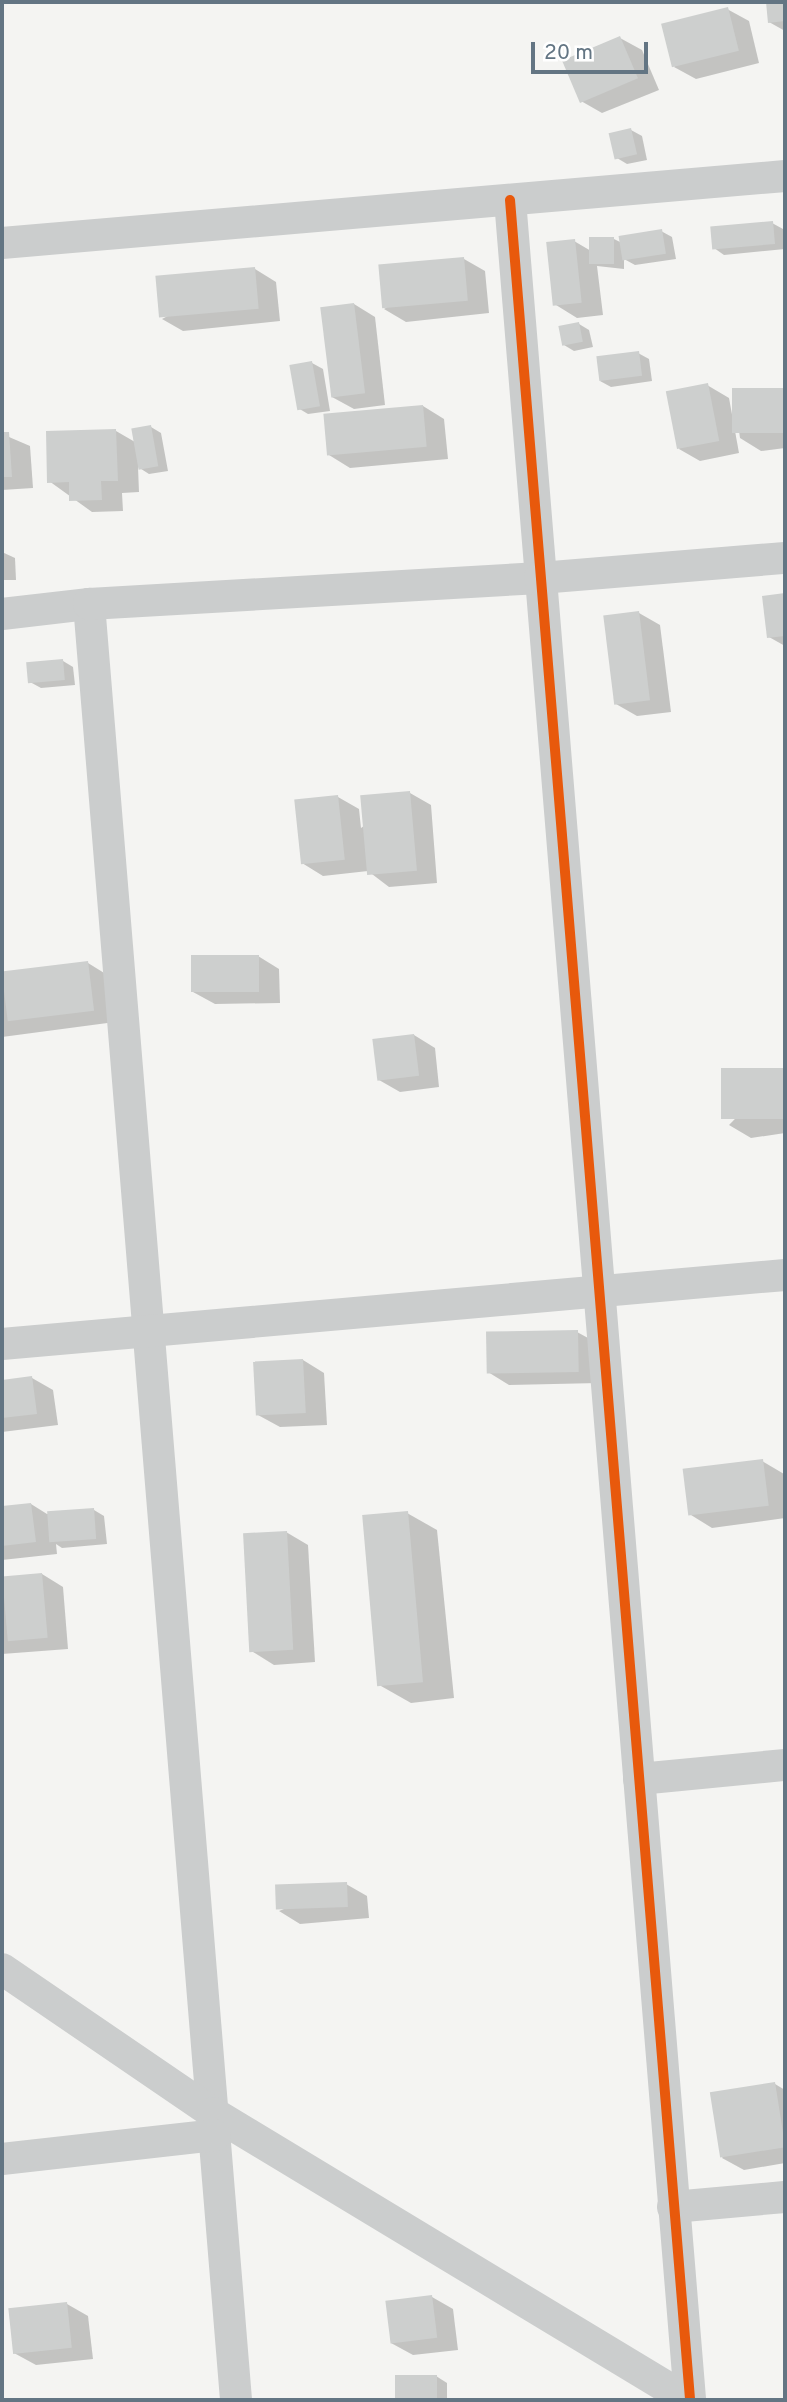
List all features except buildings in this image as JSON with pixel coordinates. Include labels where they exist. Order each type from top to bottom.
[{"type":"street","points":[[2,243],[785,176]]},
{"type":"street","points":[[510,201],[689,2400]]},
{"type":"street","points":[[2,614],[89,604],[540,578],[785,558]]},
{"type":"street","points":[[89,604],[236,2400]]},
{"type":"street","points":[[2,1344],[785,1275]]},
{"type":"street","points":[[639,1779],[785,1765]]},
{"type":"street","points":[[2,1969],[214,2124],[689,2400]]},
{"type":"street","points":[[2,2159],[214,2124]]},
{"type":"street","points":[[673,2207],[785,2197]]},
{"type":"cycle path","points":[[510,200],[690,2400]]}]
